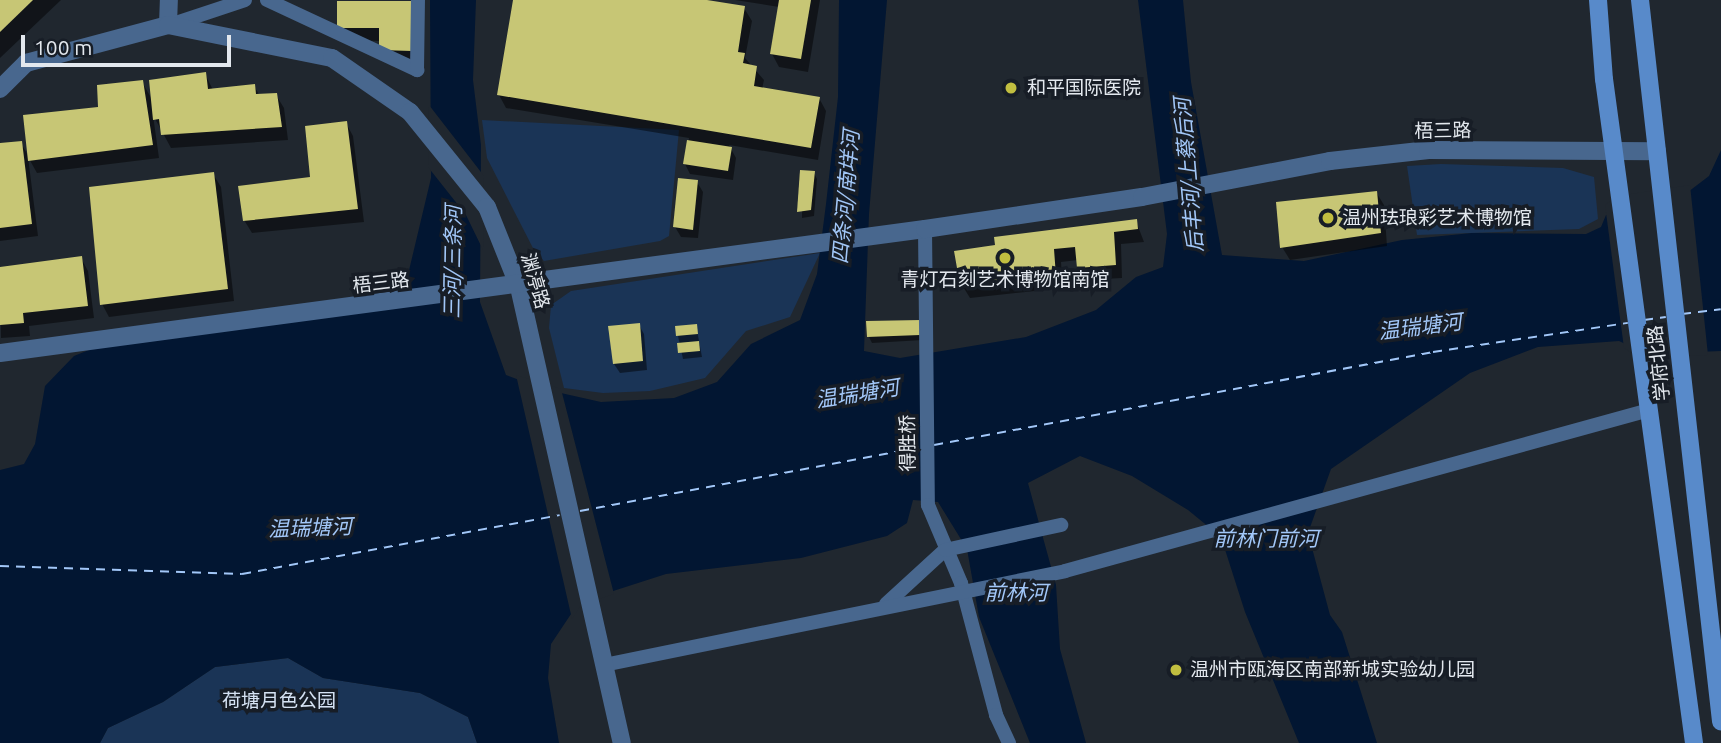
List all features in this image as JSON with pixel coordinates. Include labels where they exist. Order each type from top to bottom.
[{"type":"main road","points":[[1598,0],[1614,152],[1694,743]]},
{"type":"main road","name":"学府北路","points":[[1640,0],[1721,721]]},
{"type":"street","points":[[169,0],[169,25]]},
{"type":"street","points":[[0,89],[26,63],[169,25],[245,0]]},
{"type":"street","points":[[267,0],[417,70],[418,0]]},
{"type":"street","name":"渊渟路","points":[[169,25],[332,58],[410,112],[487,207],[519,287],[622,743]]},
{"type":"street","name":"梧三路","points":[[0,353],[519,287],[925,229],[1142,197],[1330,161],[1427,150],[1657,151]]},
{"type":"street","name":"得胜桥","points":[[925,229],[928,505],[945,550]]},
{"type":"street","points":[[604,665],[966,588],[1065,571],[1195,538],[1649,410]]},
{"type":"street","points":[[884,606],[945,550],[1061,526]]},
{"type":"street","points":[[945,550],[966,588],[996,715],[1009,743]]},
{"type":"green space","points":[[482,120],[679,130],[669,236],[660,241],[544,261],[535,252],[487,158]]},
{"type":"green space","points":[[1441,164],[1563,168],[1594,177],[1598,219],[1579,229],[1417,235],[1407,166]]},
{"type":"green space","points":[[820,253],[790,317],[746,331],[705,378],[650,391],[603,393],[564,388],[549,328],[551,305],[571,291]]},
{"type":"green space","name":"荷塘月色公园","points":[[288,658],[323,678],[420,693],[468,717],[477,743],[100,743],[108,728],[163,702],[215,667]]},
{"type":"water","points":[[430,0],[476,0],[473,80],[481,145],[480,302],[506,375],[543,389],[601,402],[674,398],[717,382],[751,344],[800,320],[817,274],[826,204],[838,97],[839,0],[887,0],[869,214],[864,351],[900,358],[1026,337],[1096,310],[1136,277],[1163,267],[1167,234],[1138,0],[1183,0],[1191,82],[1222,255],[1304,261],[1402,240],[1472,233],[1586,234],[1601,227],[1606,215],[1688,192],[1709,176],[1721,150],[1721,351],[1647,354],[1619,341],[1538,347],[1470,373],[1331,469],[1308,533],[1330,615],[1342,632],[1377,743],[1299,743],[1245,612],[1221,537],[1188,510],[1132,476],[1080,456],[1028,483],[1056,585],[1060,649],[1086,743],[1030,743],[979,617],[967,549],[938,502],[913,500],[907,523],[887,536],[801,558],[666,574],[579,602],[551,644],[548,678],[559,743],[477,743],[468,717],[420,693],[323,678],[288,658],[215,667],[163,702],[108,728],[100,743],[0,743],[0,470],[24,464],[35,444],[45,386],[74,356],[94,348],[401,304],[431,178]]},
{"type":"pier","points":[[429,105],[484,176],[483,250],[466,215],[428,167]]},
{"type":"pier","points":[[1690,185],[1708,355],[1637,356],[1624,348],[1605,205],[1618,196]]},
{"type":"pier","points":[[516,375],[561,389],[614,594],[581,605],[572,619]]},
{"type":"building","points":[[0,0],[33,0],[0,32]]},
{"type":"building","points":[[513,0],[707,0],[745,6],[738,52],[745,53],[743,63],[757,66],[754,86],[820,97],[811,148],[497,95]]},
{"type":"building","points":[[779,0],[811,0],[801,59],[770,54]]},
{"type":"building","points":[[337,1],[412,1],[412,51],[379,50],[379,28],[337,28]]},
{"type":"building","points":[[206,72],[208,89],[255,84],[256,94],[277,93],[282,127],[161,135],[159,119],[153,120],[149,80]]},
{"type":"building","points":[[143,80],[153,145],[28,161],[23,115],[98,107],[97,85]]},
{"type":"building","points":[[347,121],[358,209],[243,221],[238,186],[310,177],[305,126]]},
{"type":"building","points":[[687,140],[732,147],[728,171],[683,164]]},
{"type":"building","points":[[22,141],[32,224],[0,228],[0,143]]},
{"type":"building","points":[[800,170],[815,171],[811,210],[797,212]]},
{"type":"building","points":[[214,172],[228,289],[100,305],[89,187]]},
{"type":"building","points":[[678,178],[698,180],[693,230],[673,227]]},
{"type":"building","name":"温州珐琅彩艺术博物馆","points":[[1377,191],[1381,233],[1280,248],[1276,202]]},
{"type":"building","name":"青灯石刻艺术博物馆南馆","points":[[1137,219],[1138,229],[1114,232],[1116,265],[1077,268],[1075,247],[1054,249],[1056,276],[960,285],[954,251],[995,245],[994,237]]},
{"type":"building","points":[[82,256],[88,306],[23,313],[24,323],[0,325],[0,267]]},
{"type":"building","points":[[921,320],[920,335],[867,337],[866,321]]},
{"type":"building","points":[[640,323],[643,361],[613,364],[608,326]]},
{"type":"building","points":[[697,324],[698,334],[676,336],[675,326]]},
{"type":"building","points":[[699,341],[700,351],[678,353],[677,343]]},
{"type":"ferry route","points":[[1682,314],[1721,309]]},
{"type":"ferry route","points":[[1644,320],[1666,317]]},
{"type":"ferry route","points":[[934,445],[1433,352],[1628,323]]},
{"type":"ferry route","points":[[580,511],[922,447]]},
{"type":"ferry route","points":[[0,566],[242,574],[560,515]]},
{"type":"place","name":"和平国际医院","points":[[1011,88]]},
{"type":"place","name":"温州珐琅彩艺术博物馆","points":[[1328,218]]},
{"type":"place","name":"青灯石刻艺术博物馆南馆","points":[[1005,258]]},
{"type":"place","name":"温州市瓯海区南部新城实验幼儿园","points":[[1176,670]]},
{"type":"water label","name":"后丰河/上蔡后河","points":[[1188,175]]},
{"type":"water label","name":"四条河/南垟河","points":[[845,197]]},
{"type":"water label","name":"三河/三条河","points":[[452,262]]},
{"type":"water label","name":"温瑞塘河","points":[[1420,326]]},
{"type":"water label","name":"温瑞塘河","points":[[857,393]]},
{"type":"water label","name":"温瑞塘河","points":[[310,527]]},
{"type":"water label","name":"前林门前河","points":[[1266,538]]},
{"type":"water label","name":"前林河","points":[[1016,592]]}]
